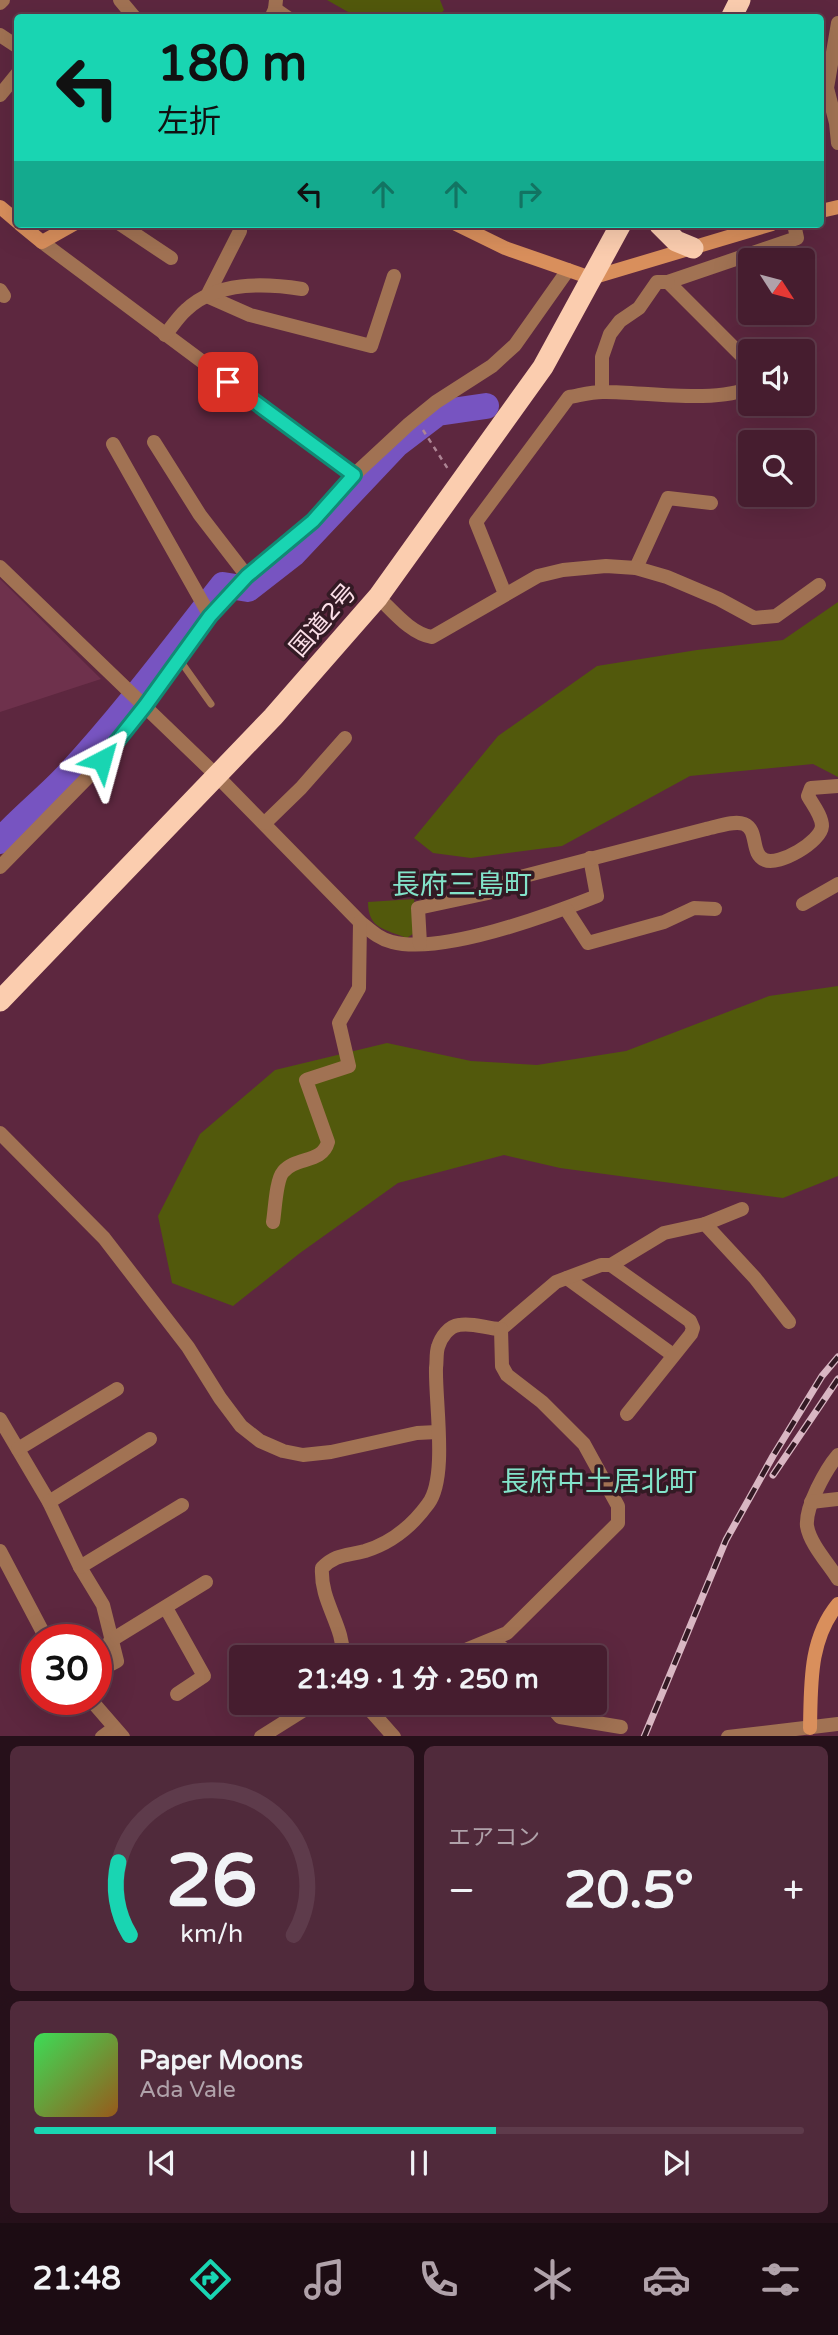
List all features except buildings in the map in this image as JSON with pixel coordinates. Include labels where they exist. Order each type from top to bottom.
[{"type":"highway","name":"国道2号","points":[[0,1001],[273,717],[378,597],[543,367],[619,228]]},
{"type":"highway","points":[[663,228],[676,241],[693,248]]},
{"type":"main road","points":[[0,207],[14,219]]},
{"type":"main road","points":[[25,228],[42,242],[67,228]]},
{"type":"main road","points":[[464,228],[505,248],[591,278],[759,228]]},
{"type":"main road","points":[[810,1728],[815,1646],[824,1624],[838,1604]]},
{"type":"street","points":[[120,0],[132,14]]},
{"type":"street","points":[[838,23],[827,88],[838,143]]},
{"type":"street","points":[[0,95],[14,78]]},
{"type":"street","points":[[126,228],[171,258]]},
{"type":"street","points":[[602,387],[602,357],[610,334],[620,321],[639,308],[657,282],[668,282],[797,238],[795,228]]},
{"type":"street","points":[[206,296],[240,231]]},
{"type":"street","points":[[42,242],[354,475]]},
{"type":"street","points":[[0,867],[88,777],[141,702],[179,659],[207,610],[313,521],[354,475],[426,410],[492,366],[515,345],[568,270]]},
{"type":"street","points":[[206,296],[250,315],[371,346],[394,276]]},
{"type":"street","points":[[668,282],[738,352]]},
{"type":"street","points":[[165,335],[187,309],[206,296],[233,287],[279,286],[302,289]]},
{"type":"street","points":[[505,594],[476,522],[569,397],[602,387],[713,396],[738,394]]},
{"type":"street","points":[[155,442],[240,584]]},
{"type":"street","points":[[113,444],[207,610]]},
{"type":"street","points":[[636,568],[668,498],[711,503]]},
{"type":"street","points":[[0,566],[265,823],[360,922],[381,938],[394,943],[420,944],[467,937],[566,909],[597,896],[590,858]]},
{"type":"street","points":[[378,597],[413,628],[432,637],[538,576],[563,570],[606,566],[636,568],[667,577],[719,599],[754,618],[776,616],[819,585]]},
{"type":"street","points":[[265,823],[302,788],[345,738]]},
{"type":"street","points":[[420,944],[418,908],[488,893],[509,880],[734,823],[744,824],[751,829],[757,855],[765,861],[775,862],[810,845],[822,829],[821,820],[808,796],[811,788],[838,786]]},
{"type":"street","points":[[803,904],[838,884]]},
{"type":"street","points":[[566,909],[588,943],[664,922],[694,908],[715,909]]},
{"type":"street","points":[[273,1222],[279,1178],[284,1171],[326,1150],[328,1142],[306,1080],[349,1066],[339,1023],[359,988],[360,922]]},
{"type":"street","points":[[0,1133],[104,1238],[188,1347],[234,1417],[260,1441],[283,1451],[303,1455],[331,1452],[417,1433],[438,1432]]},
{"type":"street","points":[[342,1645],[322,1589],[322,1569],[332,1558],[365,1551],[390,1541],[407,1528],[436,1491],[439,1466],[437,1347],[447,1330],[457,1325],[501,1329],[556,1282],[601,1265],[611,1265],[664,1233],[705,1224],[743,1209]]},
{"type":"street","points":[[705,1224],[755,1278],[789,1322]]},
{"type":"street","points":[[611,1265],[690,1321],[693,1328],[627,1414]]},
{"type":"street","points":[[567,1278],[673,1355]]},
{"type":"street","points":[[478,1645],[507,1633],[521,1621],[618,1523],[618,1507],[584,1444],[542,1402],[507,1375],[502,1366],[501,1329]]},
{"type":"street","points":[[18,1449],[117,1389]]},
{"type":"street","points":[[0,1419],[49,1502],[80,1567],[103,1605],[107,1624]]},
{"type":"street","points":[[49,1502],[150,1439]]},
{"type":"street","points":[[838,1455],[811,1502],[807,1524],[811,1539],[838,1579]]},
{"type":"street","points":[[811,1502],[838,1499]]},
{"type":"street","points":[[80,1567],[182,1505]]},
{"type":"street","points":[[0,1551],[39,1624]]},
{"type":"street","points":[[112,1640],[206,1582]]},
{"type":"street","points":[[166,1608],[204,1676],[177,1694]]},
{"type":"street","points":[[486,1642],[496,1645]]},
{"type":"street","points":[[112,1647],[117,1661],[112,1664]]},
{"type":"street","points":[[101,1715],[113,1734]]},
{"type":"street","points":[[263,1736],[296,1715]]},
{"type":"street","points":[[375,1715],[393,1736]]},
{"type":"street","points":[[558,1715],[621,1727]]},
{"type":"street","points":[[737,1736],[838,1724]]},
{"type":"lane","points":[[179,659],[211,704]]},
{"type":"path","points":[[425,433],[449,471]]},
{"type":"shaded area","points":[[0,579],[101,679],[0,712]]},
{"type":"green space","points":[[327,0],[440,0],[444,10],[441,14],[352,14]]},
{"type":"green space","points":[[838,602],[838,777],[813,764],[690,776],[562,846],[471,858],[433,853],[414,838],[498,736],[597,666],[783,640]]},
{"type":"green space","points":[[414,899],[417,931],[407,938],[379,927],[371,918],[368,902]]},
{"type":"green space","points":[[838,986],[838,1176],[783,1198],[560,1168],[504,1155],[398,1183],[300,1253],[233,1306],[172,1283],[158,1216],[200,1134],[275,1070],[387,1043],[471,1061],[537,1065],[626,1051],[769,996]]},
{"type":"waterway","points":[[0,841],[87,754],[223,585],[248,589],[293,554],[396,445],[438,413],[486,406]]},
{"type":"railway","points":[[644,1736],[726,1540],[773,1456],[822,1376],[838,1357]]},
{"type":"railway","points":[[773,1475],[838,1379]]},
{"type":"district","name":"長府三島町","points":[[462,884]]},
{"type":"district","name":"長府中土居北町","points":[[599,1481]]},
{"type":"route","points":[[102,760],[210,616],[247,576],[313,521],[354,475],[228,382]]}]
